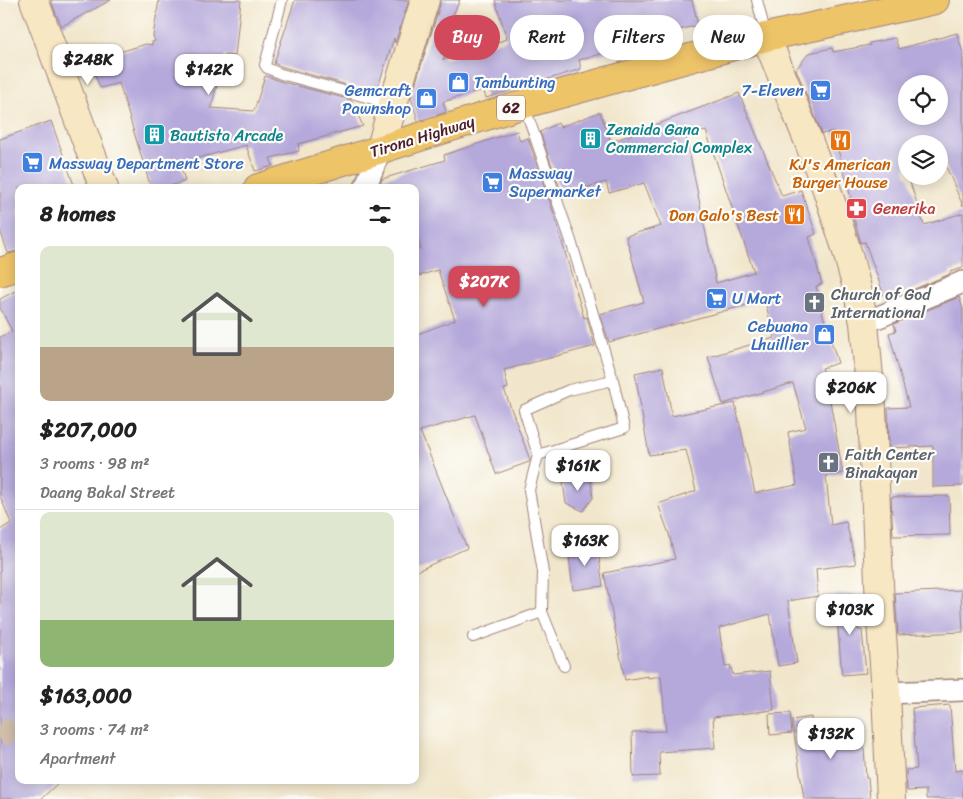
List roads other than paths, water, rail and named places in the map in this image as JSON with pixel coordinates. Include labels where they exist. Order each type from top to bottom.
[{"type":"main road","points":[[34,0],[103,184]]},
{"type":"main road","points":[[381,148],[425,0]]},
{"type":"main road","name":"Tirona Highway","points":[[270,184],[524,104],[766,37],[935,0]]},
{"type":"main road","points":[[766,37],[827,190],[846,248],[864,323],[872,409],[880,606],[891,799]]},
{"type":"main road","points":[[0,272],[15,267]]},
{"type":"street","points":[[367,184],[381,148]]},
{"type":"street","points":[[864,323],[963,282]]},
{"type":"street","points":[[886,693],[963,690]]},
{"type":"lane","points":[[282,0],[265,65],[267,68],[281,74],[393,104]]},
{"type":"lane","points":[[757,0],[766,37]]},
{"type":"lane","points":[[524,104],[571,241],[613,380],[624,428],[538,455]]},
{"type":"lane","points":[[564,666],[542,612],[543,572],[529,490],[538,455],[524,410],[569,390],[613,380]]},
{"type":"lane","points":[[473,637],[542,612]]},
{"type":"tunnel","points":[[0,739],[15,725]]},
{"type":"place","name":"Tambunting","points":[[458,82]]},
{"type":"place","name":"7-Eleven","points":[[820,90]]},
{"type":"place","name":"Gemcraft Pawnshop","points":[[427,99]]},
{"type":"place","name":"Bautista Arcade","points":[[154,135]]},
{"type":"place","name":"Zenaida Gana Commercial Complex","points":[[590,138]]},
{"type":"place","name":"KJ's American Burger House","points":[[840,140]]},
{"type":"place","name":"Massway Department Store","points":[[33,163]]},
{"type":"place","name":"Massway Supermarket","points":[[493,182]]},
{"type":"place","name":"Generika","points":[[857,208]]},
{"type":"place","name":"Don Galo's Best","points":[[795,215]]},
{"type":"place","name":"U Mart","points":[[716,298]]},
{"type":"place","name":"Church of God International","points":[[815,303]]},
{"type":"place","name":"Cebuana Lhuillier","points":[[824,335]]},
{"type":"place","name":"Faith Center Binakayan","points":[[829,463]]}]
